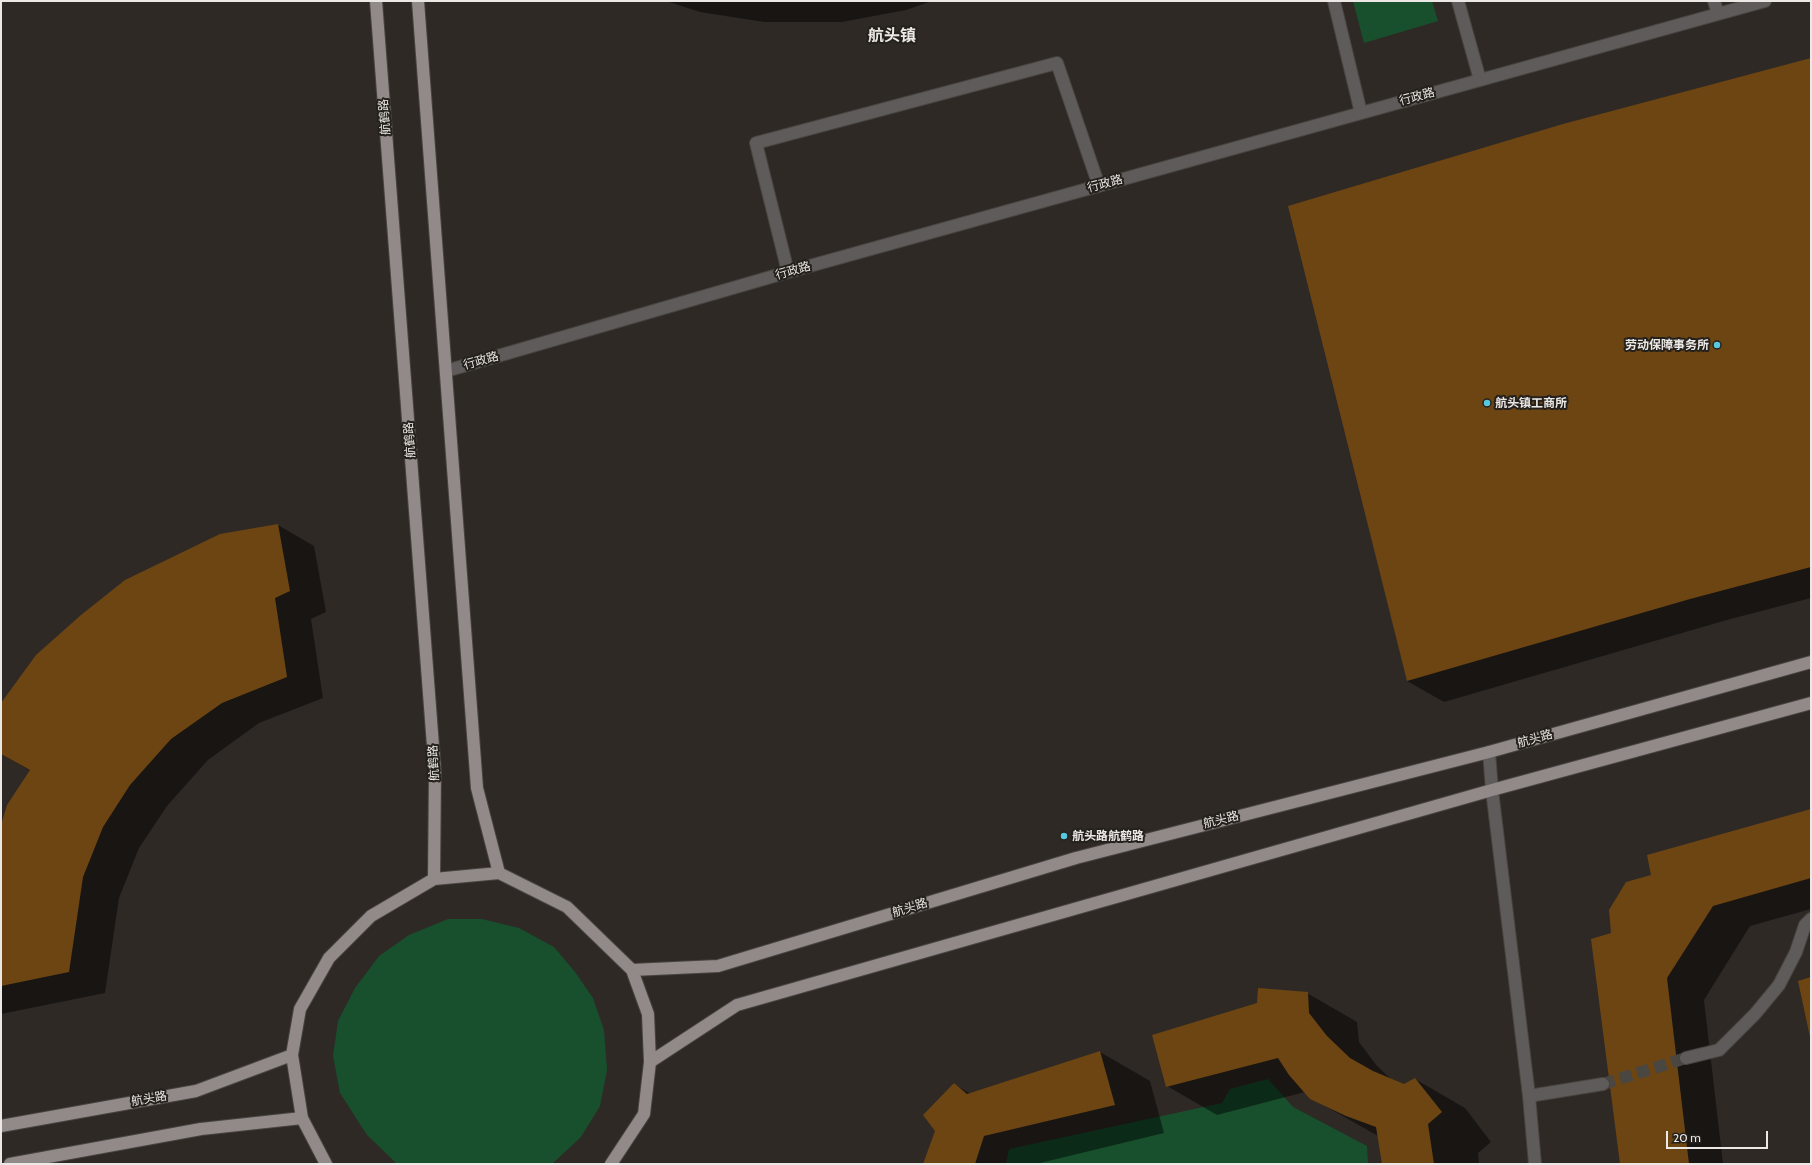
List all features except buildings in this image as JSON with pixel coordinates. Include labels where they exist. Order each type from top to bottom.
[{"type":"main road","name":"航鹤路","points":[[376,1],[435,772],[434,878]]},
{"type":"main road","points":[[418,1],[477,788],[499,873]]},
{"type":"main road","name":"航头路","points":[[632,970],[718,966],[1076,858],[1489,752],[1811,662]]},
{"type":"main road","points":[[650,1062],[737,1005],[1492,790],[1811,703]]},
{"type":"main road","points":[[326,1164],[302,1118],[292,1055],[300,1009],[329,958],[370,916],[434,878],[499,873],[567,907],[632,970],[648,1014],[650,1062],[644,1114],[611,1164]]},
{"type":"main road","name":"航头路","points":[[1,1126],[196,1090],[292,1055]]},
{"type":"main road","points":[[10,1164],[201,1129],[302,1118]]},
{"type":"street","points":[[1334,1],[1362,113]]},
{"type":"street","points":[[1458,1],[1480,80]]},
{"type":"street","points":[[1714,1],[1718,14]]},
{"type":"street","name":"行政路","points":[[446,371],[788,272],[1765,1]]},
{"type":"street","points":[[788,272],[756,143],[1057,63],[1099,186]]},
{"type":"street","points":[[1489,752],[1492,790],[1529,1096],[1535,1164]]},
{"type":"street","points":[[1686,1058],[1719,1050],[1755,1014],[1778,984],[1796,952],[1805,925],[1811,919]]},
{"type":"street","points":[[1529,1096],[1603,1084]]},
{"type":"green space","points":[[1353,1],[1432,1],[1438,21],[1364,43]]},
{"type":"green space","points":[[448,919],[482,919],[519,928],[554,947],[575,972],[593,998],[604,1030],[607,1070],[600,1106],[581,1137],[552,1164],[397,1164],[367,1135],[340,1093],[333,1056],[338,1021],[355,988],[379,956],[409,935]]},
{"type":"green space","points":[[1268,1079],[1293,1107],[1367,1146],[1368,1164],[1006,1164],[1009,1149],[1222,1103],[1230,1089]]},
{"type":"tunnel","points":[[1603,1084],[1686,1058]]},
{"type":"place","name":"劳动保障事务所","points":[[1717,345]]},
{"type":"place","name":"航头镇工商所","points":[[1487,403]]},
{"type":"place","name":"航头路航鹤路","points":[[1064,836]]},
{"type":"district","name":"航头镇","points":[[892,36]]}]
